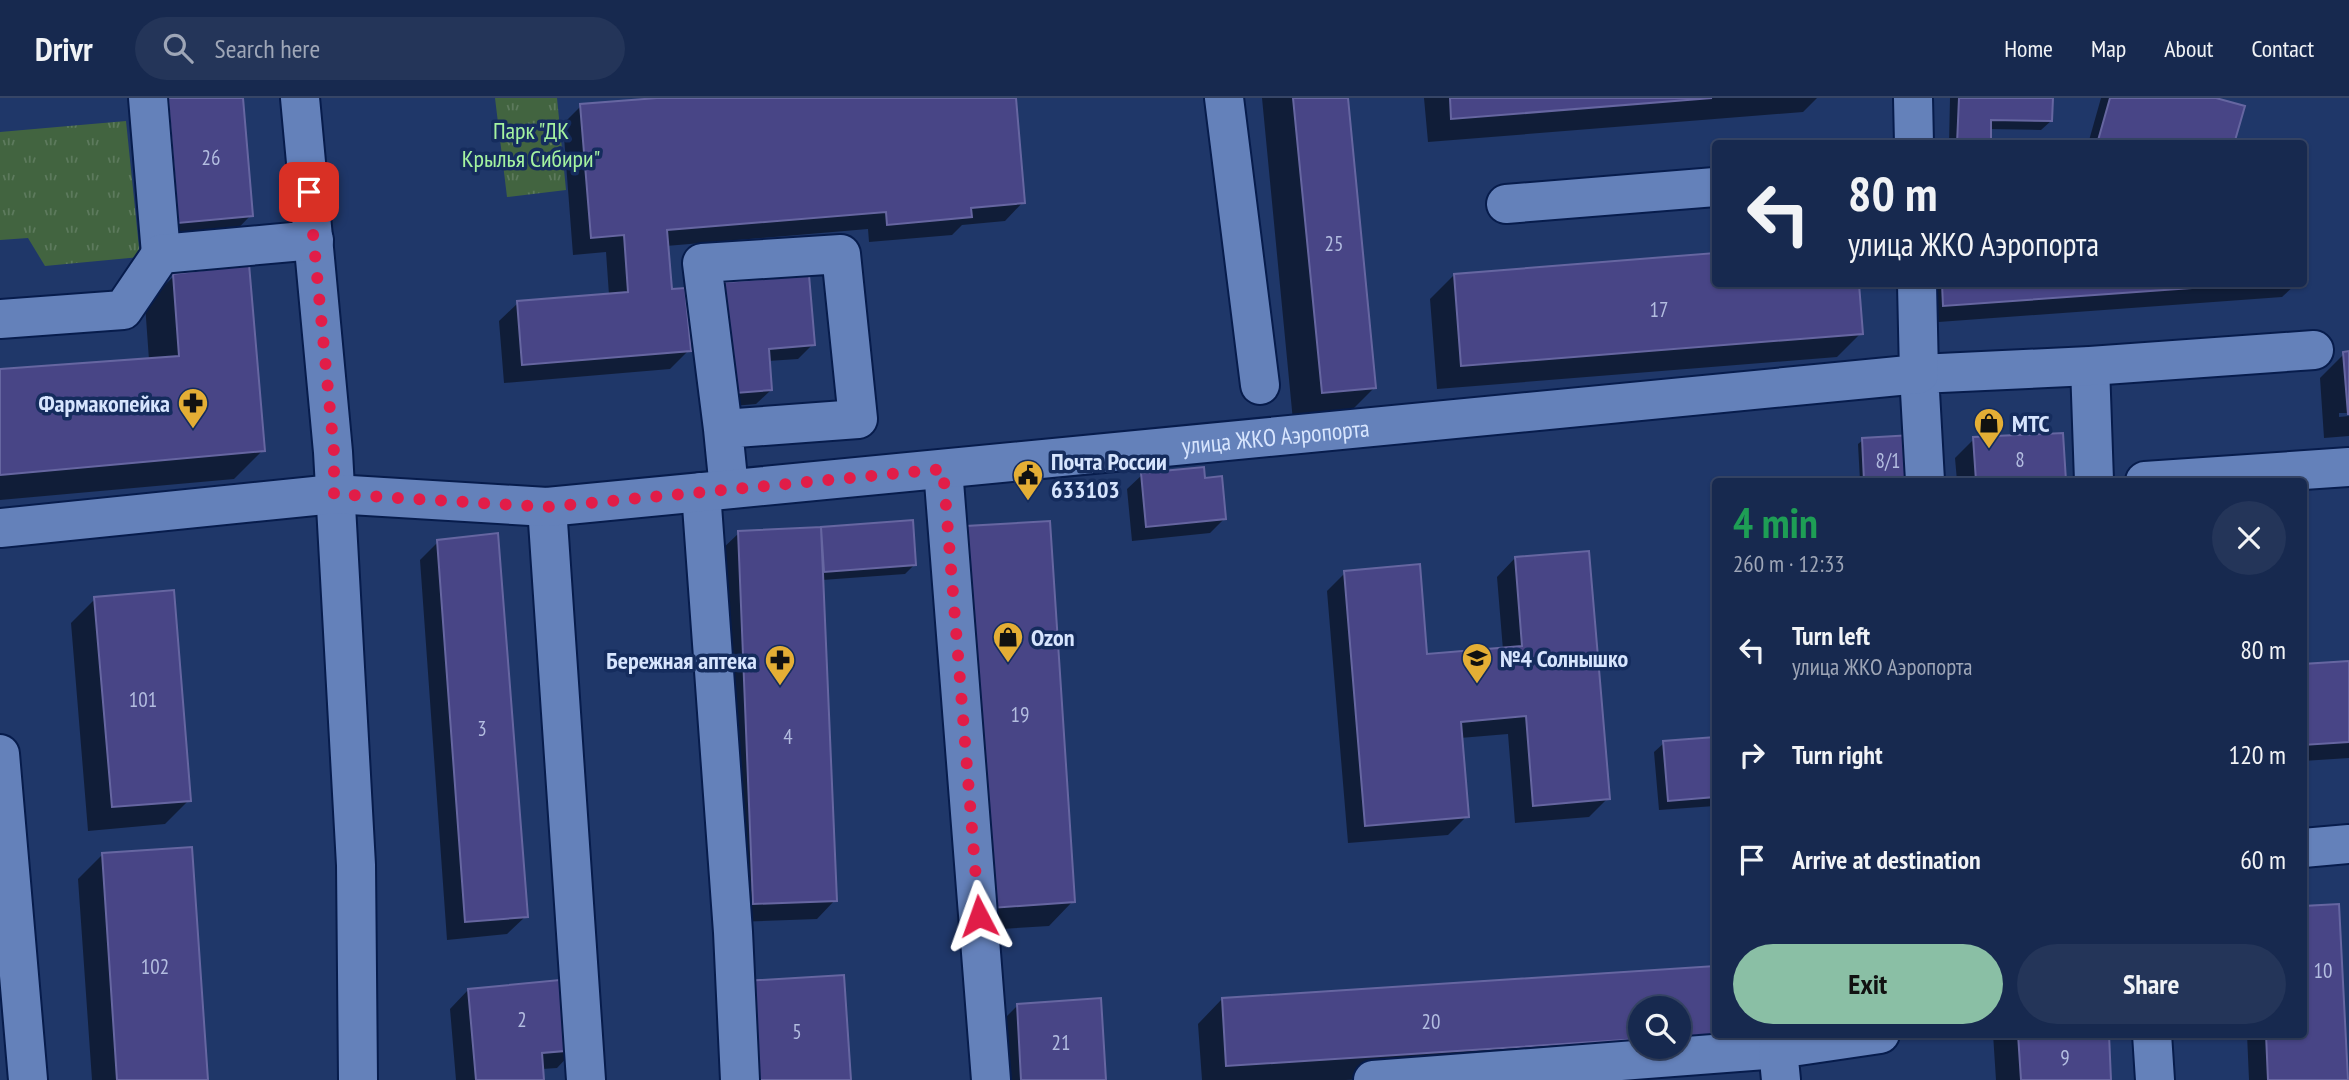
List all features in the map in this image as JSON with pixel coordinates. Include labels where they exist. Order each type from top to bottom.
[{"type":"street","points":[[0,319],[123,310],[161,254],[148,98]]},
{"type":"street","points":[[300,98],[334,452],[334,494],[356,865],[358,1080]]},
{"type":"street","points":[[1224,98],[1260,385]]},
{"type":"street","points":[[1913,98],[1914,140]]},
{"type":"street","points":[[1506,204],[1712,187]]},
{"type":"street","points":[[161,254],[314,240]]},
{"type":"street","points":[[723,429],[858,419],[841,254],[702,263],[723,429],[715,491],[740,1080]]},
{"type":"street","points":[[1917,287],[1925,478]]},
{"type":"street","name":"улица ЖКО Аэропорта","points":[[0,528],[334,494],[547,507],[1919,374],[2090,366],[2314,350]]},
{"type":"street","points":[[2090,366],[2094,478]]},
{"type":"street","points":[[2188,478],[2349,467]]},
{"type":"street","points":[[943,469],[990,1080]]},
{"type":"street","points":[[547,507],[586,1080]]},
{"type":"street","points":[[0,754],[5,866],[28,1080]]},
{"type":"street","points":[[2307,848],[2349,844]]},
{"type":"street","points":[[1373,1080],[1780,1065],[1867,1038]]},
{"type":"street","points":[[2152,1038],[2155,1080]]},
{"type":"green space","name":"Парк \"ДК Крылья Сибири\"","points":[[495,98],[557,98],[566,190],[507,197]]},
{"type":"green space","points":[[126,121],[140,257],[45,266],[28,238],[0,240],[0,132]]},
{"type":"building","points":[[168,98],[243,98],[253,216],[178,223]]},
{"type":"building","points":[[657,98],[1016,98],[1025,203],[971,208],[972,217],[887,225],[886,212],[667,230],[672,289],[685,288],[691,351],[522,365],[517,301],[628,292],[624,235],[591,238],[580,104]]},
{"type":"building","points":[[1293,98],[1348,98],[1376,388],[1322,393]]},
{"type":"building","points":[[1450,98],[1712,98],[1451,119]]},
{"type":"building","points":[[1959,98],[2053,98],[2052,121],[1991,120],[1991,140],[1957,140]]},
{"type":"building","points":[[2110,98],[2216,98],[2245,106],[2235,140],[2098,140]]},
{"type":"building","points":[[1712,253],[1712,287],[1859,287],[1863,334],[1461,366],[1454,274]]},
{"type":"building","points":[[249,264],[265,451],[0,475],[0,369],[179,356],[173,274]]},
{"type":"building","points":[[809,275],[815,345],[769,349],[772,390],[736,393],[733,351],[722,352],[716,283]]},
{"type":"building","points":[[1942,287],[2206,287],[1943,306]]},
{"type":"building","points":[[2349,351],[2349,414],[2348,414],[2343,352]]},
{"type":"building","points":[[2063,433],[2066,478],[1976,478],[1973,437]]},
{"type":"building","points":[[1912,435],[1915,478],[1864,478],[1862,438]]},
{"type":"building","points":[[1204,467],[1205,478],[1222,476],[1226,519],[1146,527],[1141,473]]},
{"type":"building","points":[[913,520],[916,565],[824,572],[821,527]]},
{"type":"building","points":[[1050,521],[1075,902],[991,908],[966,526]]},
{"type":"building","points":[[821,527],[837,901],[753,904],[738,531]]},
{"type":"building","points":[[498,533],[528,917],[465,922],[437,540]]},
{"type":"building","name":"№4 Солнышко","points":[[1589,551],[1610,799],[1533,806],[1526,716],[1461,722],[1469,817],[1365,826],[1344,571],[1420,564],[1427,654],[1522,646],[1515,557]]},
{"type":"building","points":[[174,590],[191,801],[112,807],[94,597]]},
{"type":"building","points":[[2349,661],[2349,742],[2307,745],[2307,664]]},
{"type":"building","points":[[1712,737],[1712,797],[1668,801],[1663,741]]},
{"type":"building","points":[[192,847],[208,1080],[117,1080],[102,853]]},
{"type":"building","points":[[2339,904],[2348,1080],[2268,1080],[2266,1038],[2307,1038],[2307,906]]},
{"type":"building","points":[[1712,966],[1712,1035],[1691,1036],[1691,996],[1628,996],[1628,1040],[1226,1066],[1222,998]]},
{"type":"building","points":[[844,975],[851,1080],[750,1080],[744,981]]},
{"type":"building","points":[[570,979],[577,1050],[542,1053],[544,1080],[476,1080],[468,989]]},
{"type":"building","points":[[1101,998],[1106,1080],[1021,1080],[1017,1004]]},
{"type":"building","points":[[2018,1038],[2109,1038],[2111,1080],[2021,1080]]},
{"type":"place","name":"Фармакопейка","points":[[193,430]]},
{"type":"place","name":"МТС","points":[[1989,450]]},
{"type":"place","name":"Почта России 633103","points":[[1028,502]]},
{"type":"place","name":"Ozon","points":[[1008,664]]},
{"type":"place","name":"№4 Солнышко","points":[[1477,685]]},
{"type":"place","name":"Бережная аптека","points":[[780,687]]},
{"type":"route","points":[[309,192],[334,452],[334,494],[547,507],[943,469],[979,916]]}]
